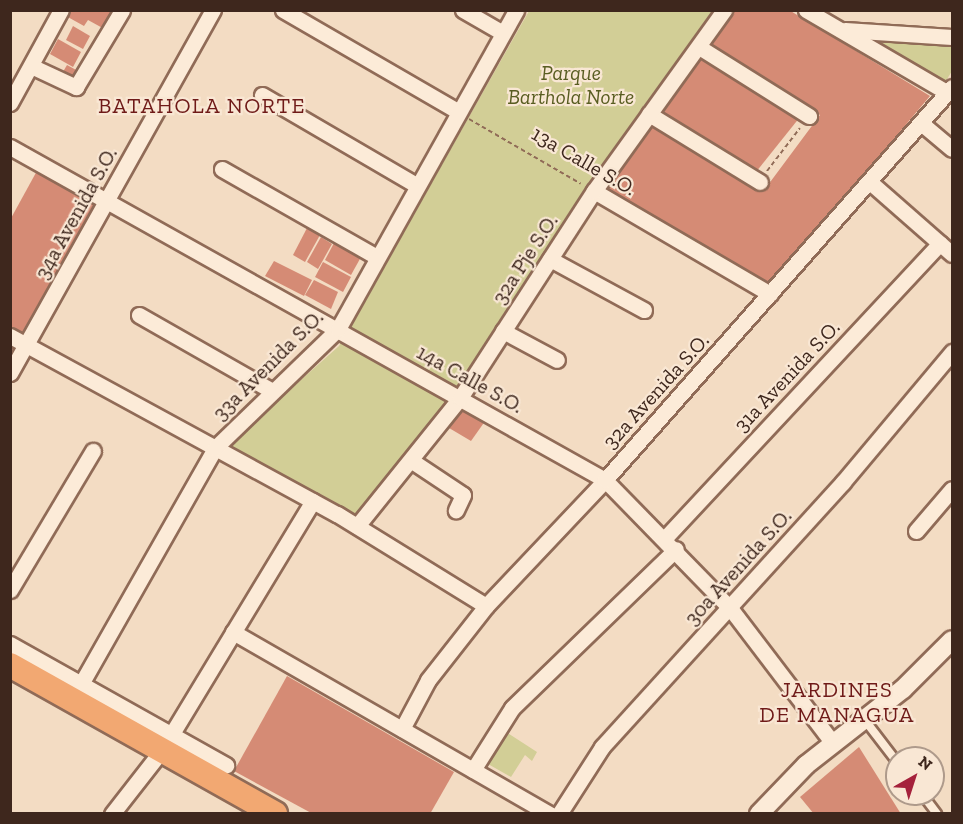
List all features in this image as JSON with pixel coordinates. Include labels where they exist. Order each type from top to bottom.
[{"type":"highway","points":[[10,665],[275,813]]},
{"type":"highway","points":[[10,680],[162,749],[246,813]]},
{"type":"street","points":[[10,103],[62,10]]},
{"type":"street","points":[[31,66],[76,87],[122,10]]},
{"type":"street","name":"34a Avenida S.O.","points":[[10,373],[213,10]]},
{"type":"street","points":[[284,10],[457,111]]},
{"type":"street","points":[[463,10],[503,33]]},
{"type":"street","name":"33a Avenida S.O.","points":[[81,684],[215,448],[338,329],[457,111],[516,10]]},
{"type":"street","name":"32a Pje S.O.","points":[[357,526],[412,461],[460,398],[594,191],[724,10]]},
{"type":"street","points":[[806,10],[950,90]]},
{"type":"street","points":[[841,30],[952,37]]},
{"type":"street","points":[[699,47],[809,116]]},
{"type":"street","name":"32a Avenida S.O.","points":[[402,729],[428,680],[486,606],[605,480],[950,90]]},
{"type":"street","points":[[262,95],[416,185]]},
{"type":"street","points":[[649,114],[760,182]]},
{"type":"street","points":[[921,123],[952,149]]},
{"type":"street","name":"14a Calle S.O.","points":[[10,147],[605,480],[730,608],[832,742]]},
{"type":"street","points":[[222,169],[377,257]]},
{"type":"street","points":[[870,182],[952,254]]},
{"type":"street","name":"13a Calle S.O.","points":[[594,191],[770,294]]},
{"type":"street","name":"31a Avenida S.O.","points":[[473,770],[512,708],[670,544],[940,243]]},
{"type":"street","points":[[550,259],[644,310]]},
{"type":"street","points":[[139,315],[272,391]]},
{"type":"street","points":[[503,331],[557,360]]},
{"type":"street","points":[[10,336],[313,501],[486,606]]},
{"type":"street","name":"30a Avenida S.O.","points":[[559,813],[602,747],[730,608],[952,352]]},
{"type":"street","points":[[10,590],[93,451]]},
{"type":"street","points":[[412,461],[463,495],[456,510]]},
{"type":"street","points":[[916,531],[952,489]]},
{"type":"street","points":[[112,813],[162,749],[313,501]]},
{"type":"street","points":[[233,632],[550,813]]},
{"type":"street","points":[[759,813],[832,742],[952,640]]},
{"type":"street","points":[[10,644],[81,684],[162,749],[226,765]]},
{"type":"lane","points":[[863,718],[885,746]]},
{"type":"path","name":"13a Calle S.O.","points":[[457,111],[594,191]]},
{"type":"path","points":[[760,182],[809,116]]},
{"type":"green space","name":"Parque Barthola Norte","points":[[529,11],[714,11],[592,179],[438,418],[357,517],[228,445],[339,346]]},
{"type":"green space","points":[[867,39],[952,46],[952,71],[944,84]]},
{"type":"green space","points":[[506,732],[537,752],[532,761],[525,755],[511,777],[488,764]]},
{"type":"building","points":[[69,10],[114,10],[108,31],[88,20],[84,26],[66,16]]},
{"type":"building","points":[[733,10],[789,10],[930,96],[771,285],[602,188],[652,124],[765,189],[820,115],[709,47]]},
{"type":"building","points":[[73,26],[90,36],[83,49],[66,40]]},
{"type":"building","points":[[58,39],[81,52],[73,67],[50,54]]},
{"type":"building","points":[[702,56],[800,117],[756,172],[658,113]]},
{"type":"building","points":[[67,65],[78,71],[72,84],[60,77]]},
{"type":"building","points":[[38,169],[98,203],[25,340],[10,332],[10,220]]},
{"type":"building","points":[[307,228],[320,235],[305,262],[293,255]]},
{"type":"building","points":[[321,237],[332,244],[318,269],[307,262]]},
{"type":"building","points":[[334,243],[361,257],[351,275],[325,260]]},
{"type":"building","points":[[274,261],[312,280],[304,296],[265,276]]},
{"type":"building","points":[[323,262],[351,277],[343,292],[315,277]]},
{"type":"building","points":[[314,280],[338,292],[331,309],[305,295]]},
{"type":"building","points":[[461,401],[488,417],[471,441],[444,425]]},
{"type":"building","points":[[287,676],[454,772],[430,814],[313,814],[234,771]]},
{"type":"building","points":[[859,747],[885,788],[885,806],[896,806],[901,814],[814,814],[800,797]]},
{"type":"district","name":"BATAHOLA NORTE","points":[[202,106]]},
{"type":"district","name":"JARDINES DE MANAGUA","points":[[837,702]]}]
